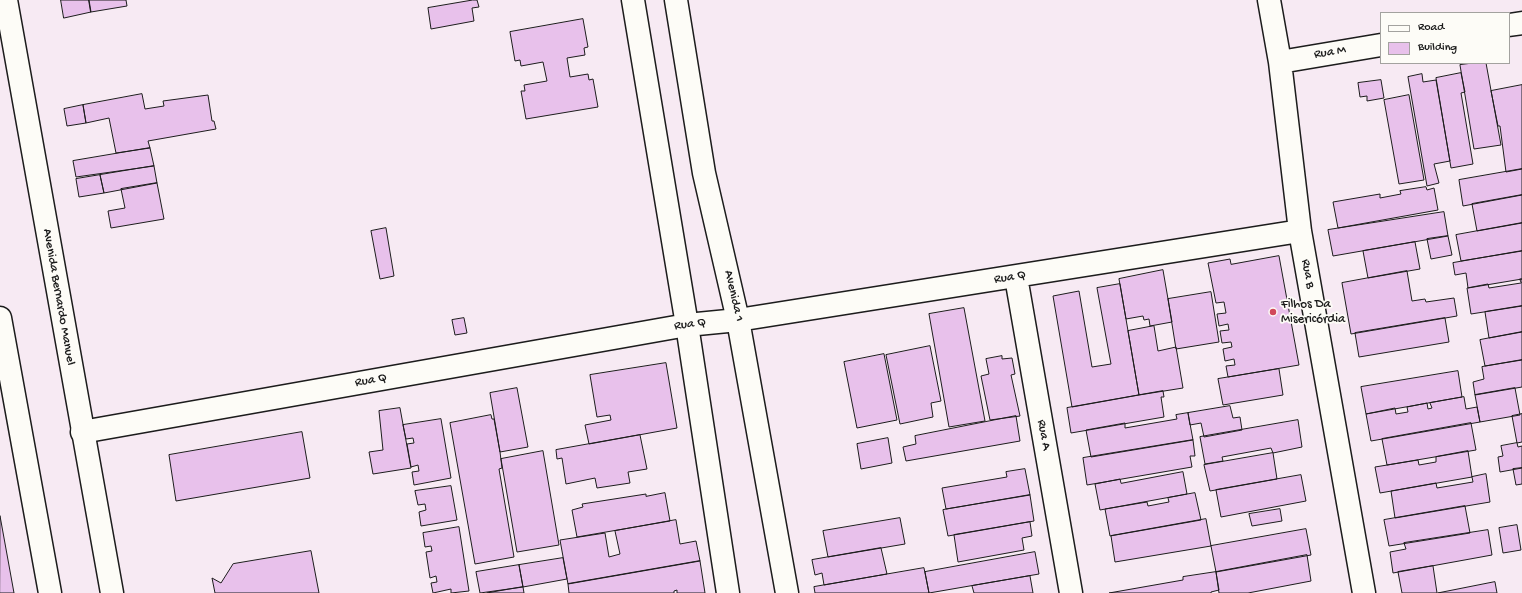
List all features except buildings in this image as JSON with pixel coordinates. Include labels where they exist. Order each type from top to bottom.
[{"type":"street","name":"Avenida Bernardo Manuel","points":[[6,0],[82,432],[112,593]]},
{"type":"street","points":[[633,0],[687,325],[728,593]]},
{"type":"street","name":"Avenida 1","points":[[676,0],[704,173],[738,320],[787,593]]},
{"type":"street","name":"Rua B","points":[[1269,0],[1280,62],[1300,231],[1364,593]]},
{"type":"street","points":[[1510,25],[1522,23]]},
{"type":"street","name":"Rua M","points":[[1280,62],[1380,45]]},
{"type":"street","name":"Rua Q","points":[[82,432],[687,325],[738,320],[1300,231]]},
{"type":"street","name":"Rua A","points":[[1016,277],[1071,593]]},
{"type":"street","points":[[0,318],[50,593]]},
{"type":"place","name":"Filhos Da Misericórdia","points":[[1273,312]]}]
